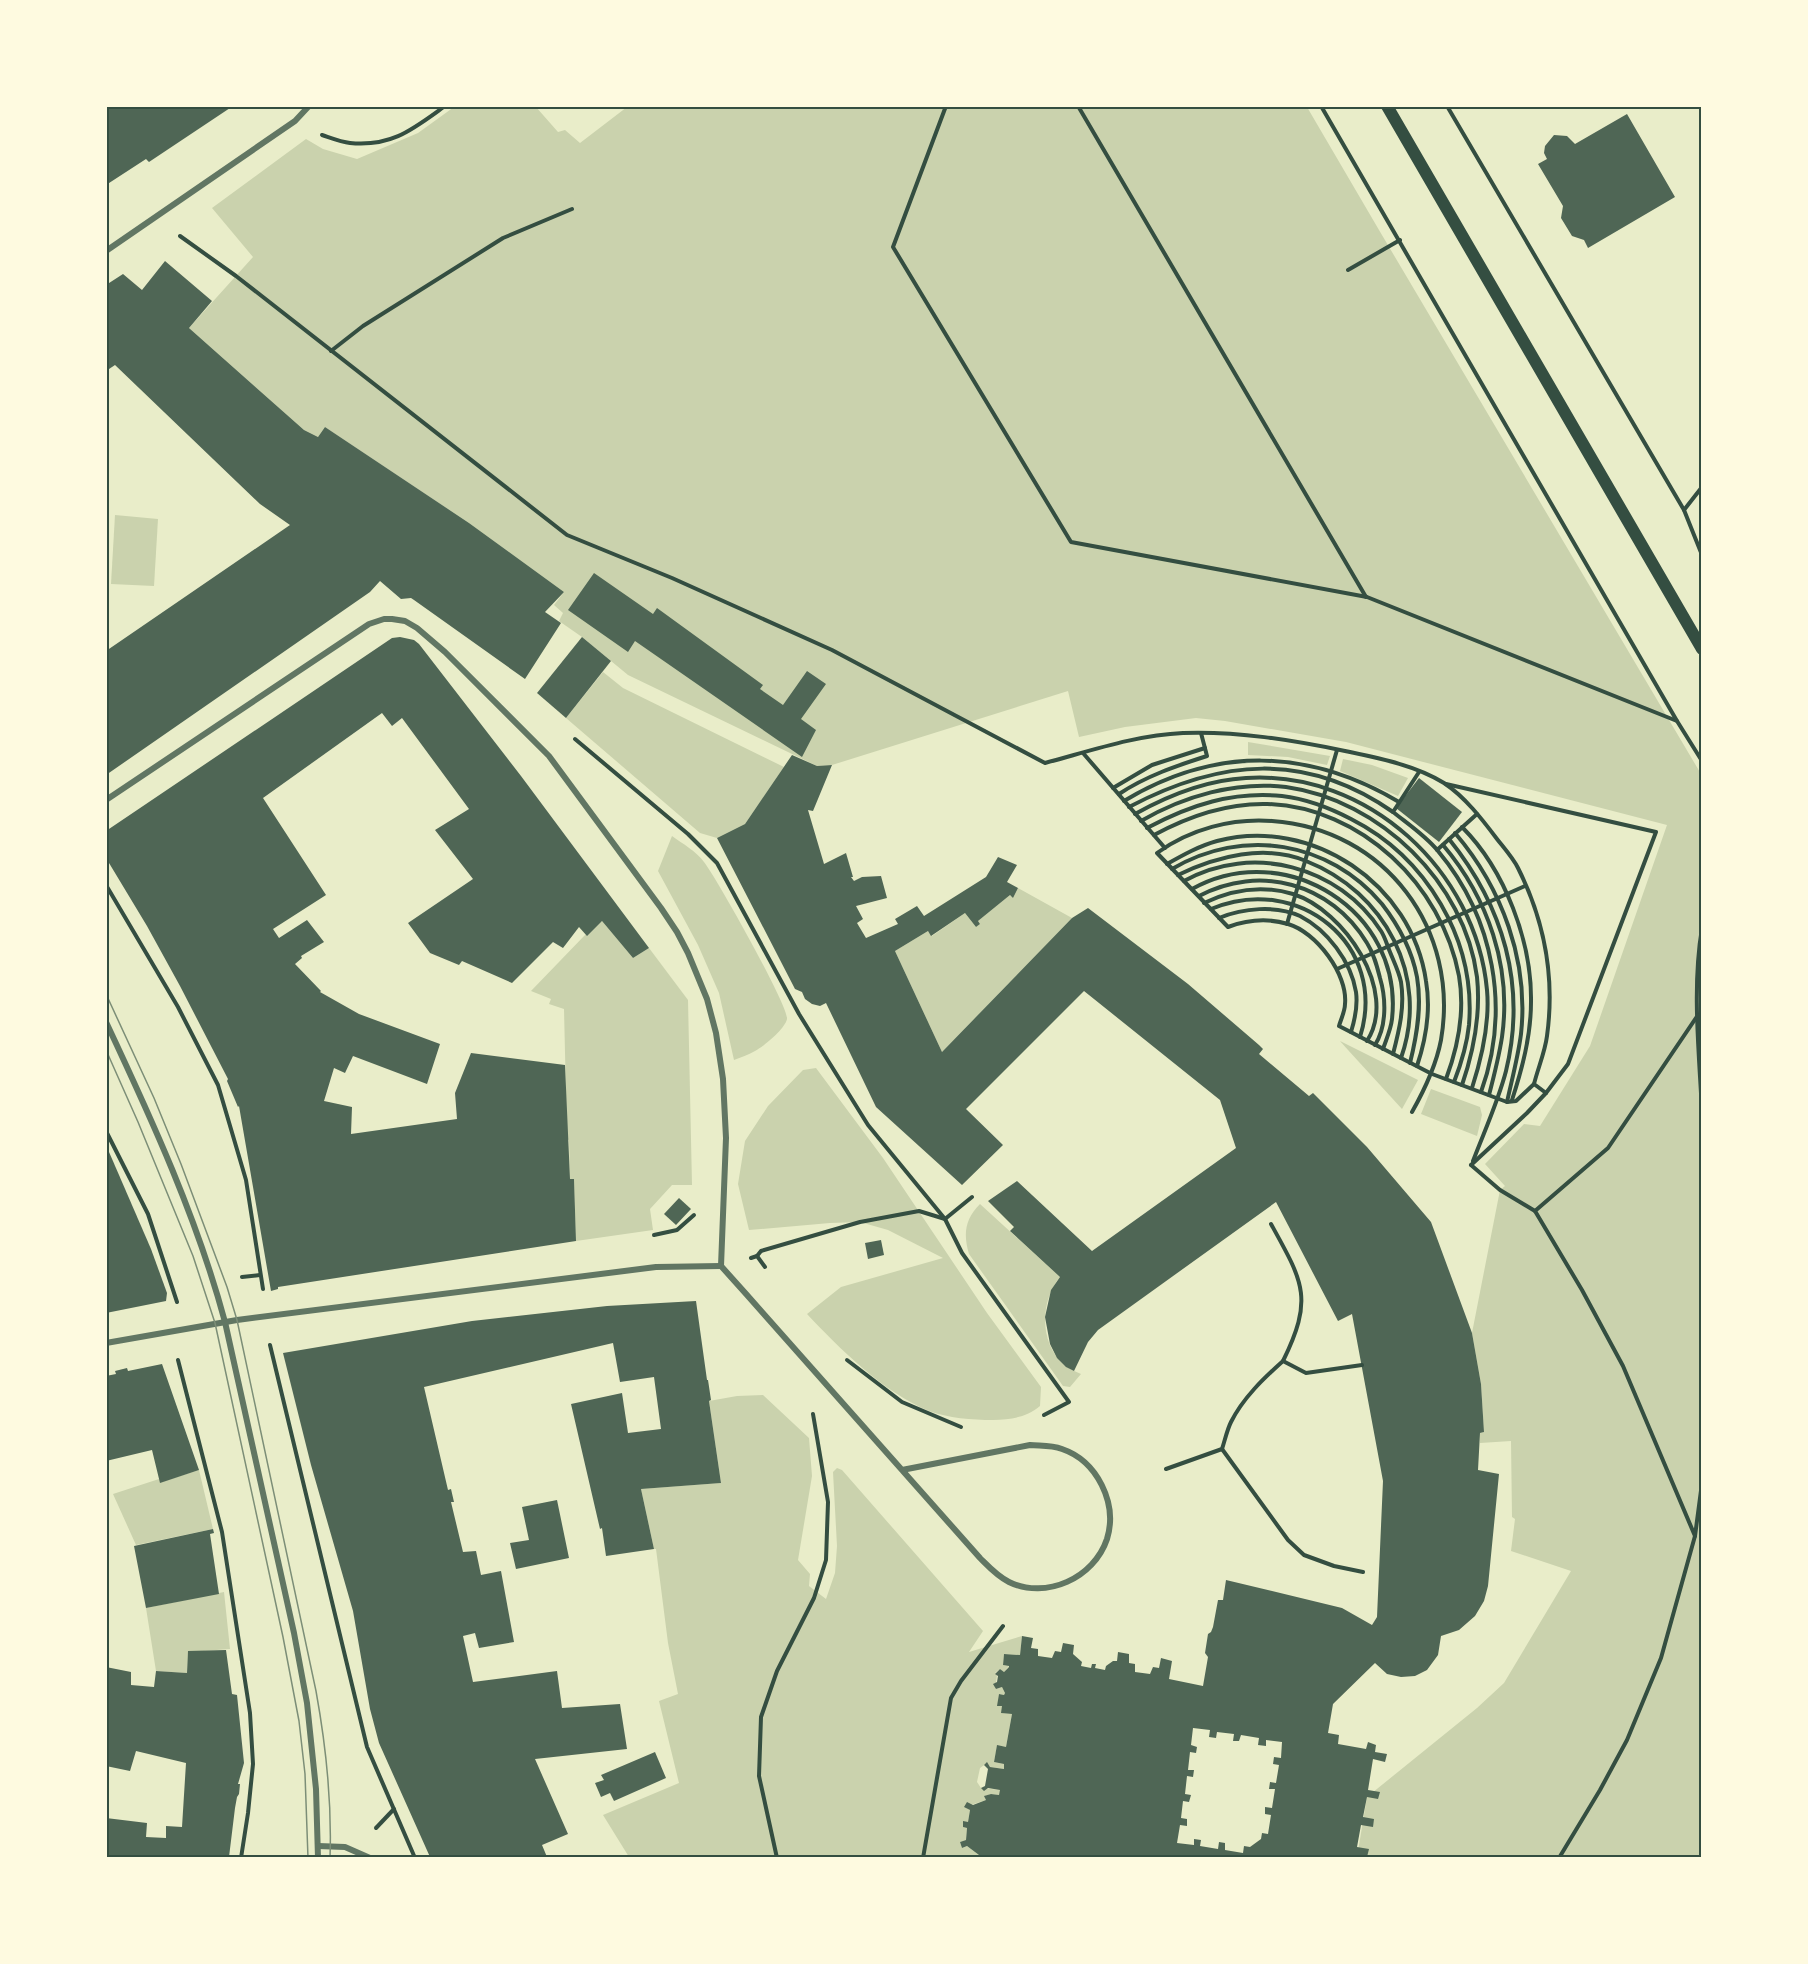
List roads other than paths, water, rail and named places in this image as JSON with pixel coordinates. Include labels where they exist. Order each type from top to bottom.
[{"type":"main road","points":[[1387,106],[1701,650]]},
{"type":"street","points":[[106,251],[295,121],[309,106]]},
{"type":"street","points":[[106,800],[369,624],[384,619],[405,621],[446,652],[549,756],[661,908],[688,954],[706,999],[716,1033],[723,1079],[726,1138],[721,1266],[902,1470],[994,1572],[1010,1582],[1029,1588],[1056,1586],[1069,1582],[1090,1566],[1107,1539],[1110,1521],[1107,1498],[1098,1478],[1089,1466],[1064,1450],[1050,1446],[1030,1445],[902,1470]]},
{"type":"street","points":[[106,1022],[186,1206],[216,1288],[225,1322],[294,1633],[307,1703],[316,1789],[318,1857]]},
{"type":"street","points":[[106,1343],[225,1322],[656,1267],[721,1266]]},
{"type":"street","points":[[318,1846],[345,1847],[370,1857]]},
{"type":"tram line","points":[[106,994],[154,1098],[181,1164],[237,1320],[316,1691],[328,1774],[330,1858]]},
{"type":"tram line","points":[[106,1050],[193,1256],[215,1323],[299,1721],[305,1774],[308,1858]]}]
